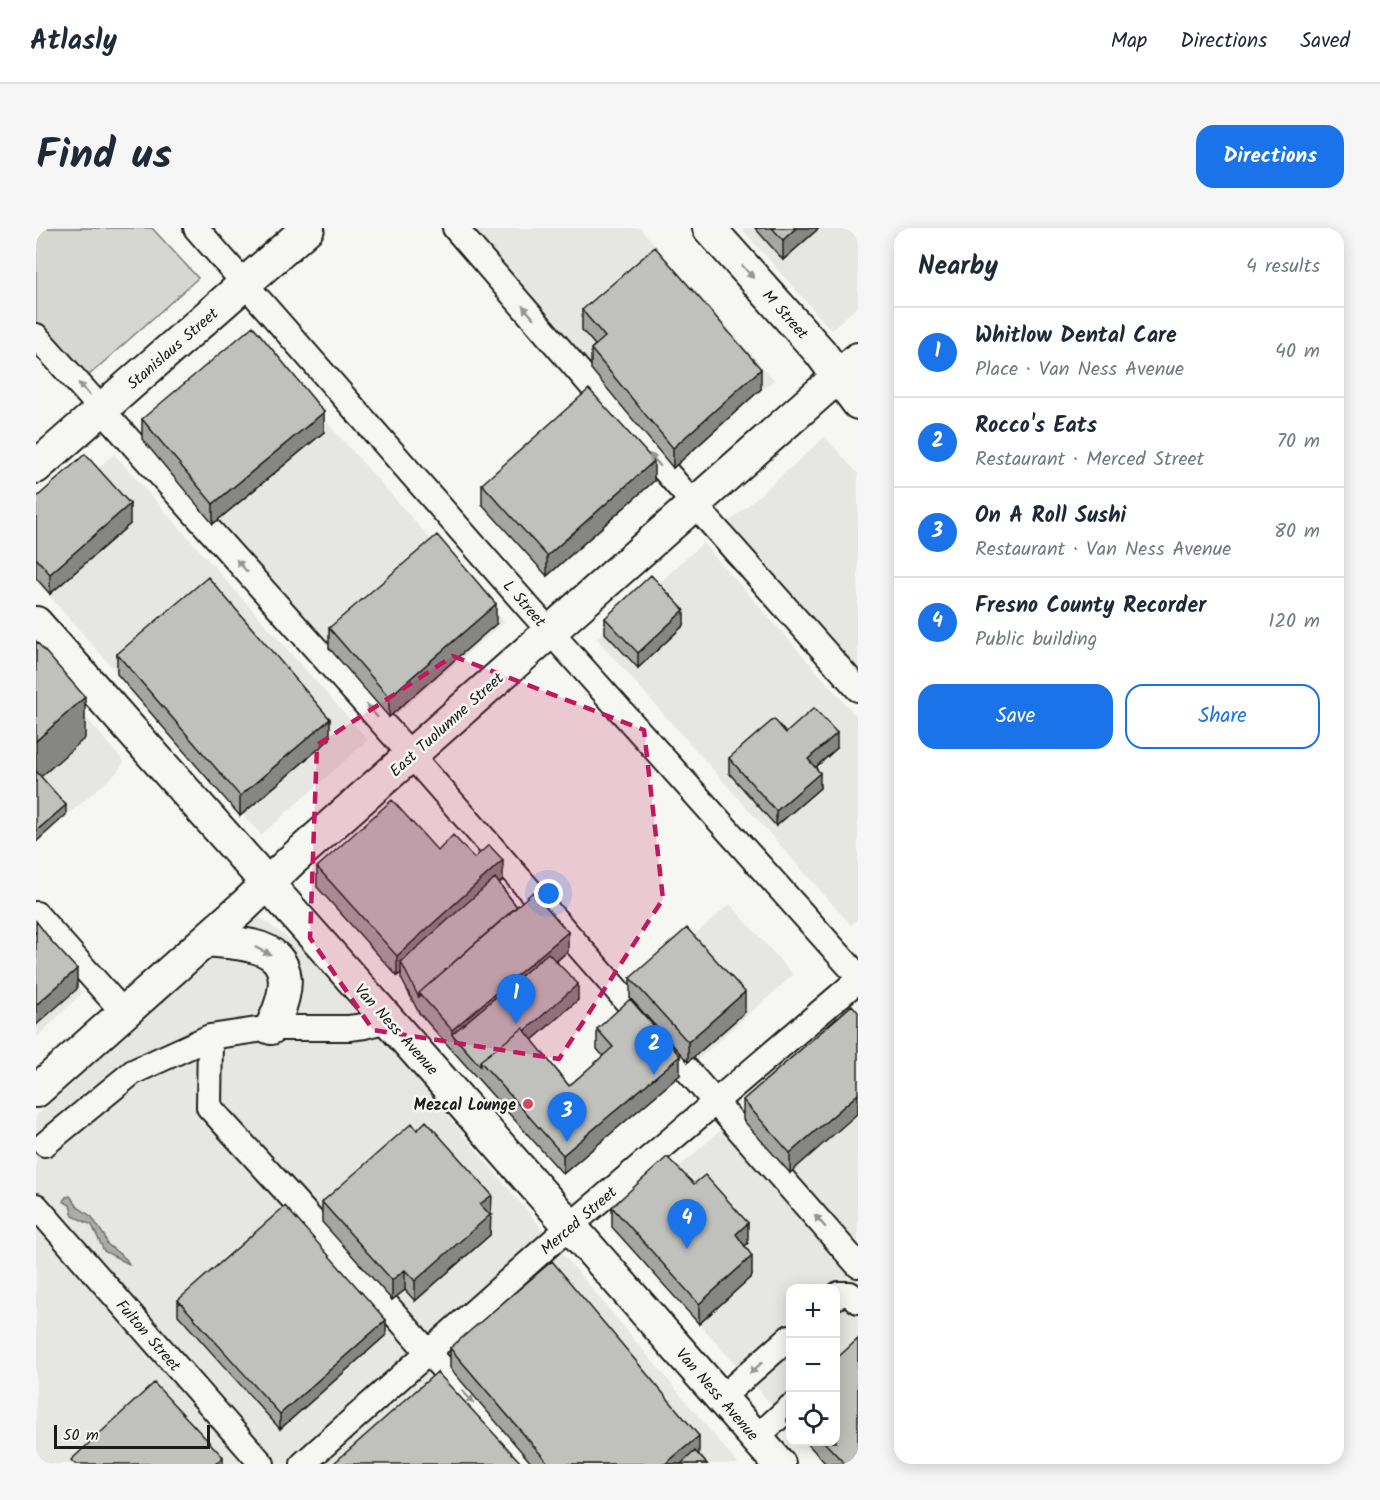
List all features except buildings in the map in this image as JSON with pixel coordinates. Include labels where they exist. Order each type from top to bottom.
[{"type":"main road","name":"Stanislaus Street","points":[[36,467],[308,228]]},
{"type":"main road","name":"M Street","points":[[709,228],[820,352],[848,367],[858,403]]},
{"type":"main road","name":"East Tuolumne Street","points":[[36,1091],[848,367]]},
{"type":"main road","name":"Van Ness Avenue","points":[[36,623],[779,1464]]},
{"type":"main road","points":[[206,940],[253,946],[270,953],[280,964],[286,979],[285,996],[271,1028]]},
{"type":"street","name":"L Street","points":[[196,228],[858,978]]},
{"type":"street","points":[[455,228],[858,689]]},
{"type":"street","points":[[36,336],[411,755],[858,1265]]},
{"type":"street","points":[[36,914],[124,1013]]},
{"type":"street","name":"Merced Street","points":[[303,1464],[570,1226],[858,978]]},
{"type":"street","points":[[45,1144],[134,1072],[210,1037],[271,1028],[349,1028],[388,1020]]},
{"type":"street","points":[[210,1037],[209,1107],[527,1464]]},
{"type":"street","name":"Fulton Street","points":[[36,1206],[262,1464]]},
{"type":"street","points":[[721,1398],[789,1338]]},
{"type":"street","points":[[756,1438],[786,1411]]},
{"type":"highlighted area","points":[[453,656],[644,730],[663,899],[559,1059],[373,1030],[310,938],[317,745]]},
{"type":"shaded area","points":[[36,228],[152,228],[198,278],[78,385],[36,337]]},
{"type":"shaded area","points":[[448,228],[640,228],[774,380],[667,475]]},
{"type":"shaded area","points":[[741,228],[858,228],[858,306],[831,330]]},
{"type":"shaded area","points":[[254,340],[504,622],[382,727],[129,442]]},
{"type":"shaded area","points":[[825,437],[858,474],[858,690],[718,532]]},
{"type":"shaded area","points":[[114,454],[368,740],[261,835],[36,581],[36,524]]},
{"type":"shaded area","points":[[703,543],[858,718],[858,918],[851,925],[597,639]]},
{"type":"shaded area","points":[[36,660],[124,762],[116,773],[36,842]]},
{"type":"shaded area","points":[[730,904],[793,975],[686,1070],[623,998]]},
{"type":"shaded area","points":[[259,917],[317,959],[738,1464],[36,1464],[36,1116]]},
{"type":"shaded area","points":[[36,940],[82,993],[36,1038]]},
{"type":"shaded area","points":[[853,1012],[858,1018],[858,1464],[825,1464],[809,1446],[840,1446],[840,1284],[786,1284],[786,1421],[612,1227]]},
{"type":"shaded area","points":[[70,1196],[78,1207],[92,1217],[107,1244],[129,1264],[104,1251],[92,1225],[73,1216],[70,1205],[63,1201]]},
{"type":"place","name":"Whitlow Dental Care","points":[[516,1024]]},
{"type":"place","name":"Rocco's Eats","points":[[654,1075]]},
{"type":"place","name":"Mezcal Lounge","points":[[528,1104]]},
{"type":"place","name":"On A Roll Sushi","points":[[567,1142]]},
{"type":"place","name":"Fresno County Recorder","points":[[687,1249]]}]
